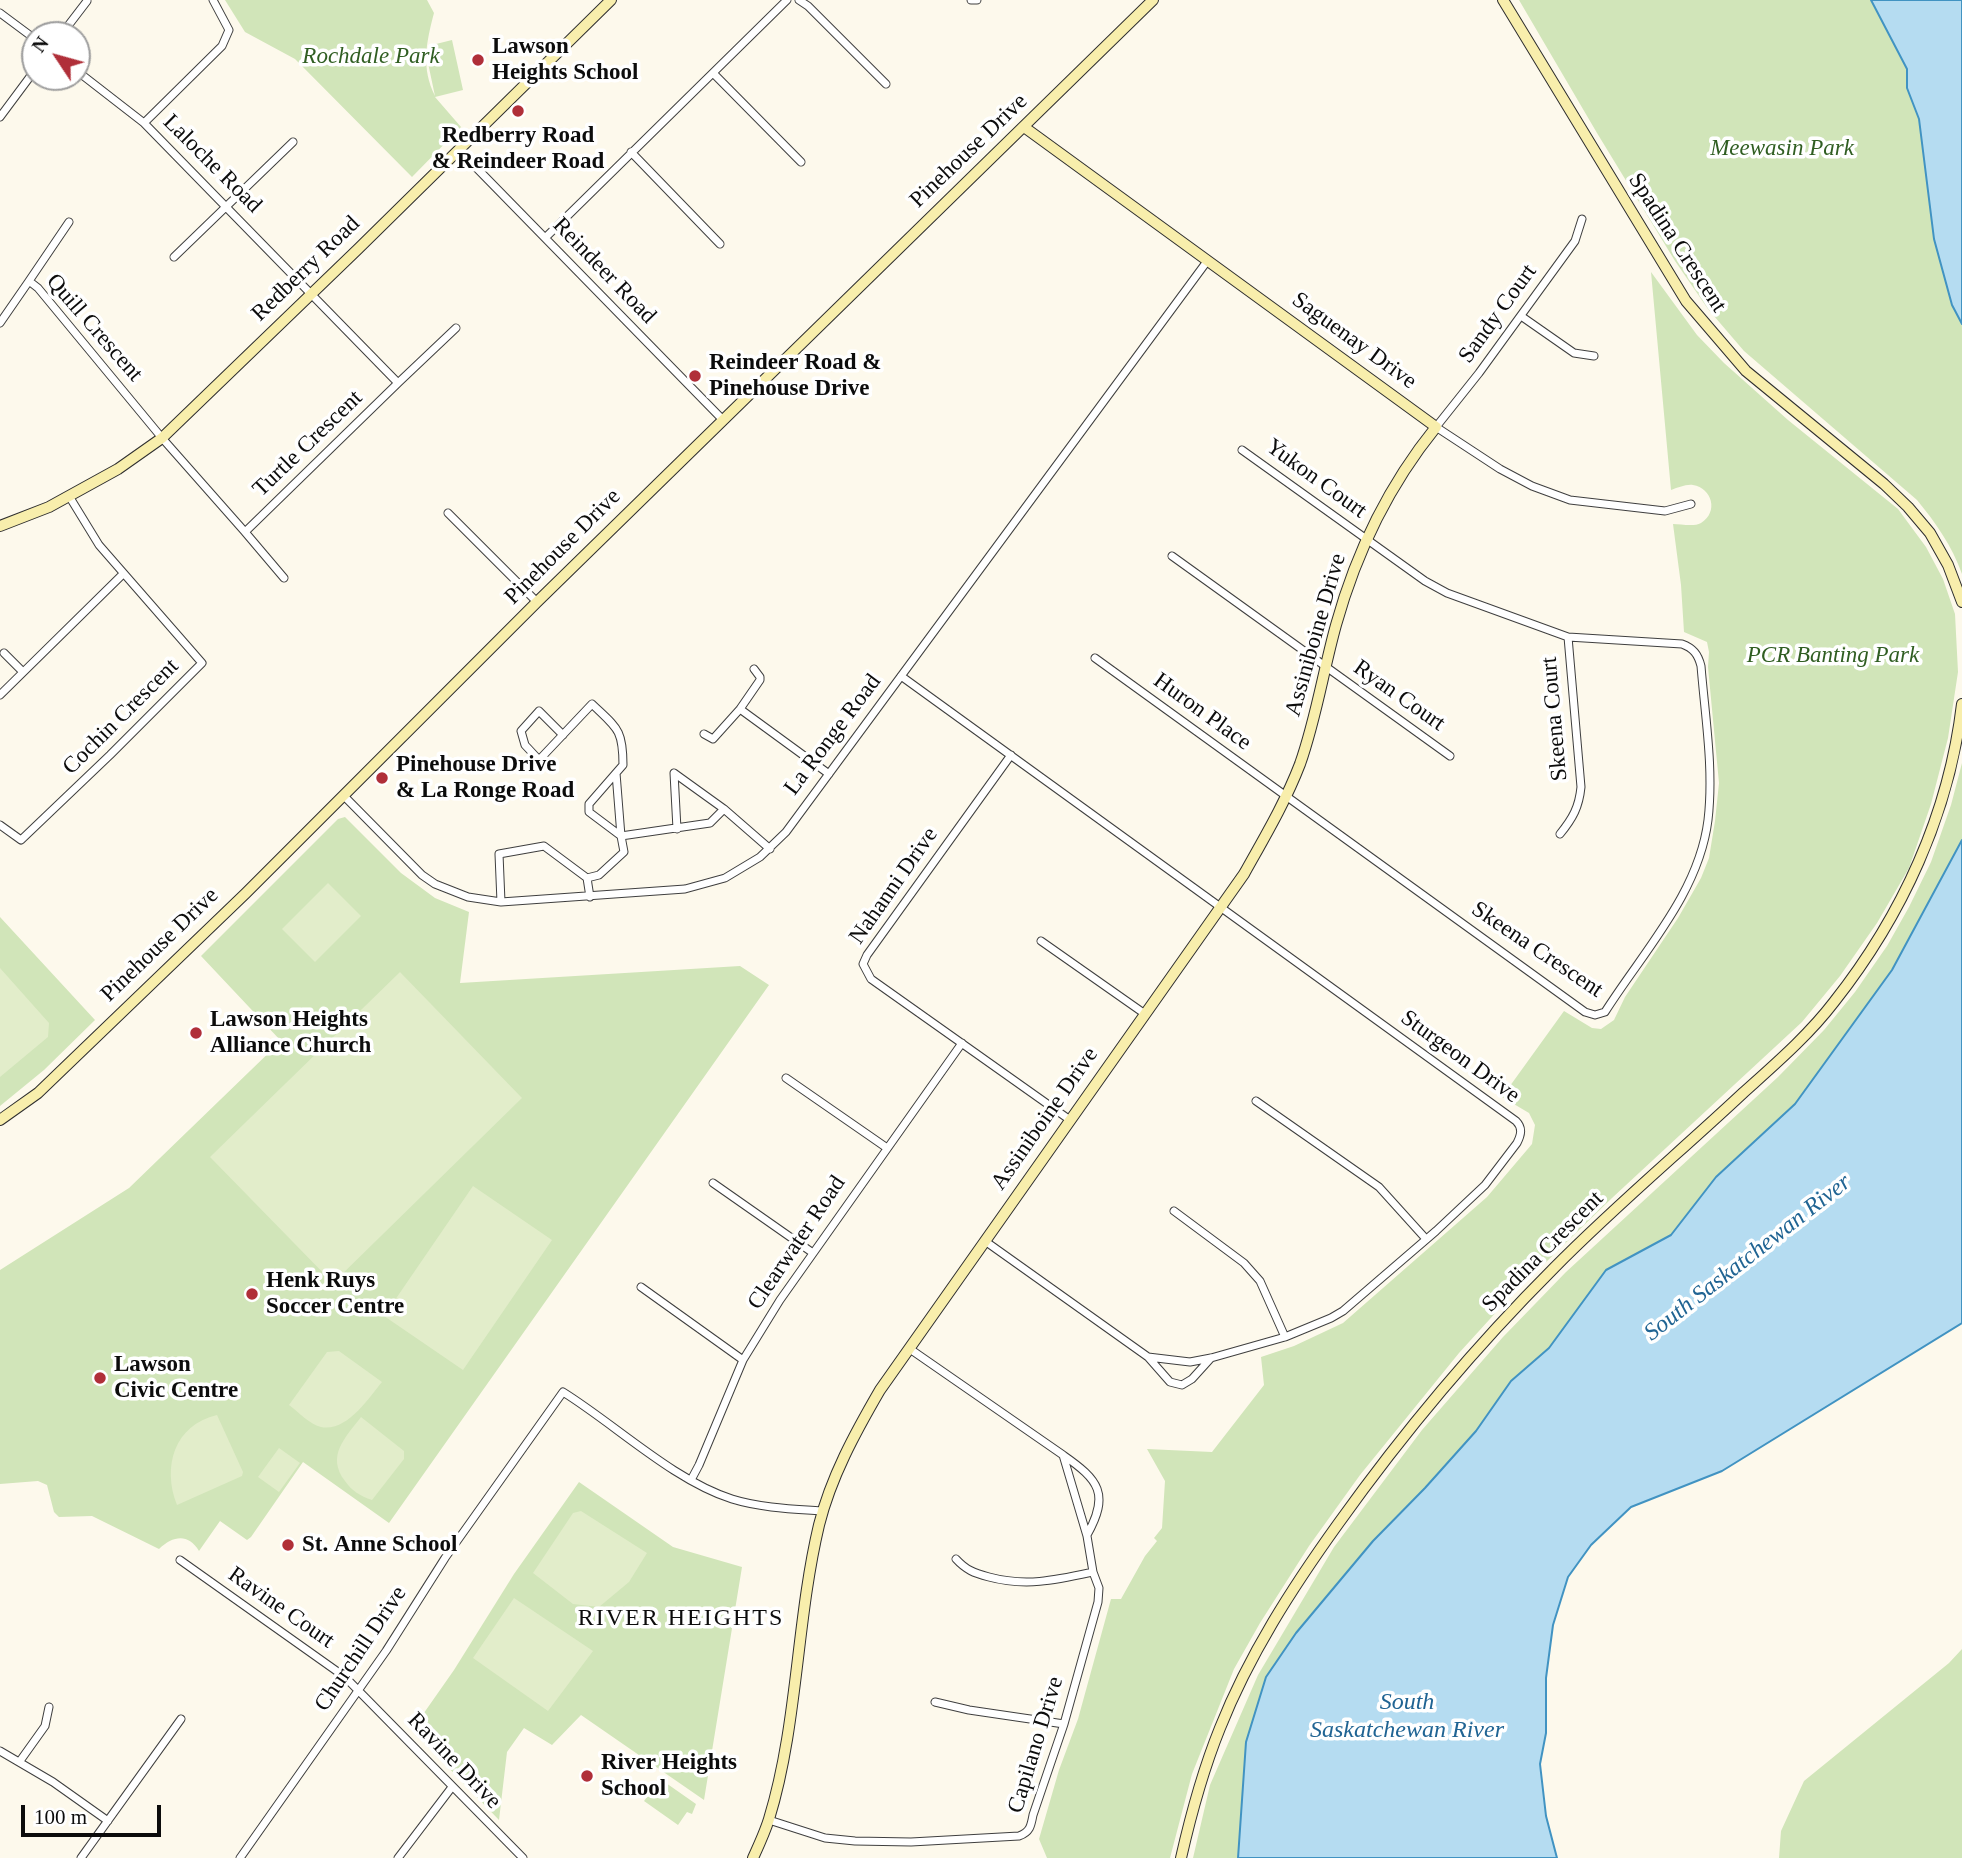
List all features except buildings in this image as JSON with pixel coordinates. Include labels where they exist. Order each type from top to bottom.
[{"type":"street","points":[[144,123],[222,46],[229,30],[213,0]]},
{"type":"street","name":"Redberry Road","points":[[0,526],[49,507],[118,469],[162,438],[611,0]]},
{"type":"street","points":[[545,237],[787,0]]},
{"type":"street","points":[[799,0],[886,84]]},
{"type":"street","points":[[971,0],[976,0]]},
{"type":"street","name":"Pinehouse Drive","points":[[0,1120],[38,1093],[344,796],[537,602],[1153,0]]},
{"type":"street","name":"Spadina Crescent","points":[[1503,0],[1686,301],[1746,371],[1884,484],[1908,507],[1930,533],[1948,565],[1962,602]]},
{"type":"street","points":[[72,21],[87,1]]},
{"type":"street","points":[[0,13],[21,29]]},
{"type":"street","points":[[713,73],[801,162]]},
{"type":"street","name":"Laloche Road","points":[[91,82],[144,123],[312,292]]},
{"type":"street","points":[[0,117],[21,89]]},
{"type":"street","name":"Saguenay Drive","points":[[1024,127],[1436,427],[1521,481],[1570,500],[1665,511],[1691,504]]},
{"type":"street","points":[[174,257],[293,142]]},
{"type":"street","name":"Reindeer Road","points":[[458,150],[723,420]]},
{"type":"street","points":[[631,152],[720,244]]},
{"type":"street","name":"Sandy Court","points":[[1436,427],[1576,241],[1583,219]]},
{"type":"street","points":[[29,281],[69,222]]},
{"type":"street","name":"La Ronge Road","points":[[344,796],[422,874],[435,884],[468,897],[501,902],[590,897],[685,889],[725,878],[770,849],[786,832],[1208,260]]},
{"type":"street","name":"Quill Crescent","points":[[0,323],[29,281],[38,288],[162,438]]},
{"type":"street","points":[[312,292],[398,383]]},
{"type":"street","points":[[1521,316],[1574,354],[1594,356]]},
{"type":"street","name":"Turtle Crescent","points":[[162,438],[245,532],[456,328]]},
{"type":"street","name":"Assiniboine Drive","points":[[753,1858],[769,1820],[781,1772],[807,1587],[823,1511],[853,1438],[880,1390],[1244,874],[1287,797],[1313,723],[1339,615],[1367,540],[1387,498],[1436,427]]},
{"type":"street","name":"Yukon Court","points":[[1242,450],[1367,540]]},
{"type":"street","name":"Cochin Crescent","points":[[0,825],[21,840],[202,663],[99,545],[69,496]]},
{"type":"street","points":[[448,513],[537,602]]},
{"type":"street","points":[[245,532],[284,578]]},
{"type":"street","name":"Skeena Crescent","points":[[1287,797],[1585,1012],[1595,1015],[1605,1012],[1680,898],[1703,844],[1709,779],[1701,666],[1693,649],[1682,644],[1568,637],[1447,593],[1367,540]]},
{"type":"street","name":"Ryan Court","points":[[1172,556],[1450,756]]},
{"type":"street","points":[[0,695],[123,574]]},
{"type":"street","name":"Skeena Court","points":[[1560,834],[1580,804],[1581,786],[1568,637]]},
{"type":"street","points":[[4,653],[23,672]]},
{"type":"street","name":"Huron Place","points":[[1095,658],[1287,797]]},
{"type":"street","points":[[704,734],[713,739],[740,709],[760,680],[754,669]]},
{"type":"street","points":[[901,676],[1221,908]]},
{"type":"street","points":[[563,735],[539,712],[521,731],[525,746],[539,760],[563,735],[592,704],[617,727],[623,742],[623,765],[589,804],[589,812],[621,836],[710,823],[724,809]]},
{"type":"street","name":"Spadina Crescent","points":[[1181,1858],[1208,1759],[1237,1689],[1274,1620],[1368,1481],[1480,1345],[1609,1214],[1786,1054],[1833,1004],[1880,938],[1920,864],[1944,796],[1962,704]]},
{"type":"street","points":[[740,709],[829,774]]},
{"type":"street","name":"Nahanni Drive","points":[[1011,755],[863,964],[871,979],[1070,1120]]},
{"type":"street","points":[[587,878],[599,875],[624,852],[615,773]]},
{"type":"street","points":[[677,829],[674,773],[724,809],[770,849]]},
{"type":"street","points":[[501,902],[499,854],[544,846],[587,878],[590,897]]},
{"type":"street","name":"Sturgeon Drive","points":[[1148,1357],[1190,1363],[1285,1337],[1343,1311],[1485,1185],[1521,1135],[1519,1124],[1221,908]]},
{"type":"street","points":[[1041,941],[1145,1014]]},
{"type":"street","name":"Clearwater Road","points":[[691,1480],[743,1360],[813,1253],[962,1043]]},
{"type":"street","points":[[786,1078],[887,1147]]},
{"type":"street","points":[[1256,1101],[1379,1187],[1426,1239]]},
{"type":"street","points":[[713,1183],[813,1253]]},
{"type":"street","points":[[1174,1211],[1244,1263],[1260,1281],[1285,1337]]},
{"type":"street","name":"Sturgeon Drive","points":[[985,1241],[1148,1357],[1170,1382],[1182,1385],[1192,1379],[1211,1358]]},
{"type":"street","points":[[641,1287],[743,1360]]},
{"type":"street","points":[[910,1349],[1084,1470],[1097,1485],[1101,1498],[1098,1516],[1087,1536]]},
{"type":"street","name":"Churchill Drive","points":[[240,1858],[398,1634],[445,1558],[563,1392],[691,1480],[720,1494],[747,1503],[823,1511]]},
{"type":"street","name":"Capilano Drive","points":[[769,1820],[825,1838],[855,1841],[911,1842],[1019,1836],[1027,1833],[1064,1724],[1098,1602],[1099,1588],[1093,1572],[1087,1536],[1063,1455]]},
{"type":"street","points":[[956,1559],[966,1570],[1008,1582],[1050,1582],[1093,1572]]},
{"type":"street","name":"Ravine Court","points":[[180,1560],[345,1677],[358,1690]]},
{"type":"street","name":"Ravine Drive","points":[[358,1690],[523,1858]]},
{"type":"street","points":[[935,1702],[969,1710],[1064,1724]]},
{"type":"street","points":[[20,1761],[45,1726],[50,1707]]},
{"type":"street","points":[[81,1858],[181,1719]]},
{"type":"street","points":[[0,1751],[20,1761],[108,1821]]},
{"type":"street","points":[[398,1858],[440,1799],[452,1787]]},
{"type":"green space","name":"Rochdale Park","points":[[225,0],[427,0],[434,13],[427,45],[428,75],[435,96],[428,63],[431,62],[428,46],[452,40],[463,90],[435,97],[461,127],[412,177],[295,59],[245,32]]},
{"type":"green space","name":"Meewasin Park","points":[[1519,0],[1885,0],[1918,75],[1962,279],[1962,574],[1943,535],[1917,500],[1744,351],[1708,309],[1675,261]]},
{"type":"green space","name":"PCR Banting Park","points":[[1651,272],[1697,335],[1724,363],[1788,420],[1898,509],[1926,547],[1943,579],[1955,614],[1958,672],[1948,738],[1931,804],[1909,868],[1877,923],[1840,976],[1802,1022],[1612,1198],[1509,1298],[1459,1353],[1360,1475],[1309,1546],[1234,1669],[1192,1774],[1170,1858],[1047,1858],[1039,1839],[1059,1770],[1078,1719],[1111,1599],[1121,1599],[1145,1556],[1157,1541],[1154,1538],[1162,1528],[1165,1481],[1147,1449],[1212,1452],[1264,1385],[1261,1357],[1294,1346],[1343,1323],[1487,1197],[1532,1144],[1535,1125],[1529,1113],[1502,1097],[1564,1011],[1592,1028],[1601,1029],[1614,1020],[1625,997],[1678,918],[1709,858],[1719,783],[1708,667],[1709,652],[1707,642],[1684,632],[1673,524],[1701,523],[1710,513],[1711,501],[1705,491],[1693,485],[1671,490]]},
{"type":"green space","points":[[1962,763],[1962,851],[1875,1001],[1256,1858],[1193,1858],[1210,1785],[1258,1675],[1334,1547],[1422,1430],[1503,1337],[1566,1272],[1778,1077],[1824,1030],[1855,992],[1887,946],[1931,862]]},
{"type":"green space","points":[[345,817],[401,873],[435,898],[469,912],[460,983],[740,966],[769,985],[389,1523],[303,1462],[251,1537],[247,1540],[220,1521],[199,1551],[190,1541],[180,1538],[159,1549],[92,1516],[59,1517],[54,1512],[47,1485],[38,1481],[0,1484],[0,1270],[129,1188],[281,1041],[201,956],[338,819]]},
{"type":"green space","points":[[328,883],[361,916],[315,962],[282,929]]},
{"type":"green space","points":[[0,917],[95,1020],[44,1070],[0,1106]]},
{"type":"green space","points":[[0,968],[49,1023],[48,1037],[0,1077]]},
{"type":"green space","points":[[400,972],[522,1098],[333,1283],[210,1157]]},
{"type":"green space","points":[[473,1186],[552,1240],[463,1370],[384,1316]]},
{"type":"green space","points":[[339,1351],[382,1382],[348,1419],[331,1427],[317,1426],[289,1405],[327,1352]]},
{"type":"green space","points":[[217,1415],[243,1472],[242,1476],[177,1505],[171,1476],[175,1450],[190,1428]]},
{"type":"green space","points":[[361,1417],[404,1451],[404,1459],[372,1500],[350,1488],[337,1463],[340,1447]]},
{"type":"green space","points":[[279,1448],[300,1463],[279,1492],[258,1477]]},
{"type":"green space","points":[[579,1482],[673,1547],[742,1567],[704,1800],[581,1715],[552,1745],[524,1728],[507,1752],[499,1820],[412,1730],[454,1670],[514,1574]]},
{"type":"green space","points":[[581,1511],[647,1553],[629,1582],[599,1607],[573,1604],[533,1573],[573,1513]]},
{"type":"green space","points":[[514,1598],[593,1651],[548,1711],[473,1658]]},
{"type":"green space","points":[[1962,1649],[1962,1858],[1779,1858],[1781,1831],[1804,1781],[1949,1663]]},
{"type":"green space","points":[[666,1783],[696,1804],[692,1814],[687,1812],[678,1825],[644,1801],[653,1789],[660,1792]]},
{"type":"water","points":[[1871,0],[1962,0],[1962,324],[1952,305],[1934,239],[1919,119],[1907,88],[1907,69]]},
{"type":"water","name":"South Saskatchewan River","points":[[1962,840],[1962,1323],[1722,1471],[1631,1507],[1591,1545],[1568,1577],[1553,1625],[1546,1678],[1546,1733],[1540,1764],[1546,1816],[1557,1858],[1238,1858],[1246,1742],[1266,1677],[1296,1633],[1373,1541],[1476,1431],[1511,1381],[1549,1348],[1606,1270],[1671,1235],[1716,1177],[1795,1104],[1892,970]]},
{"type":"place","name":"Lawson Heights School","points":[[478,60]]},
{"type":"place","name":"Redberry Road & Reindeer Road","points":[[518,111]]},
{"type":"place","name":"Reindeer Road & Pinehouse Drive","points":[[695,376]]},
{"type":"place","name":"Pinehouse Drive & La Ronge Road","points":[[382,778]]},
{"type":"place","name":"Lawson Heights Alliance Church","points":[[196,1033]]},
{"type":"place","name":"Henk Ruys Soccer Centre","points":[[252,1294]]},
{"type":"place","name":"Lawson Civic Centre","points":[[100,1378]]},
{"type":"place","name":"St. Anne School","points":[[288,1545]]},
{"type":"place","name":"River Heights School","points":[[587,1776]]},
{"type":"district","name":"RIVER HEIGHTS","points":[[681,1619]]}]
